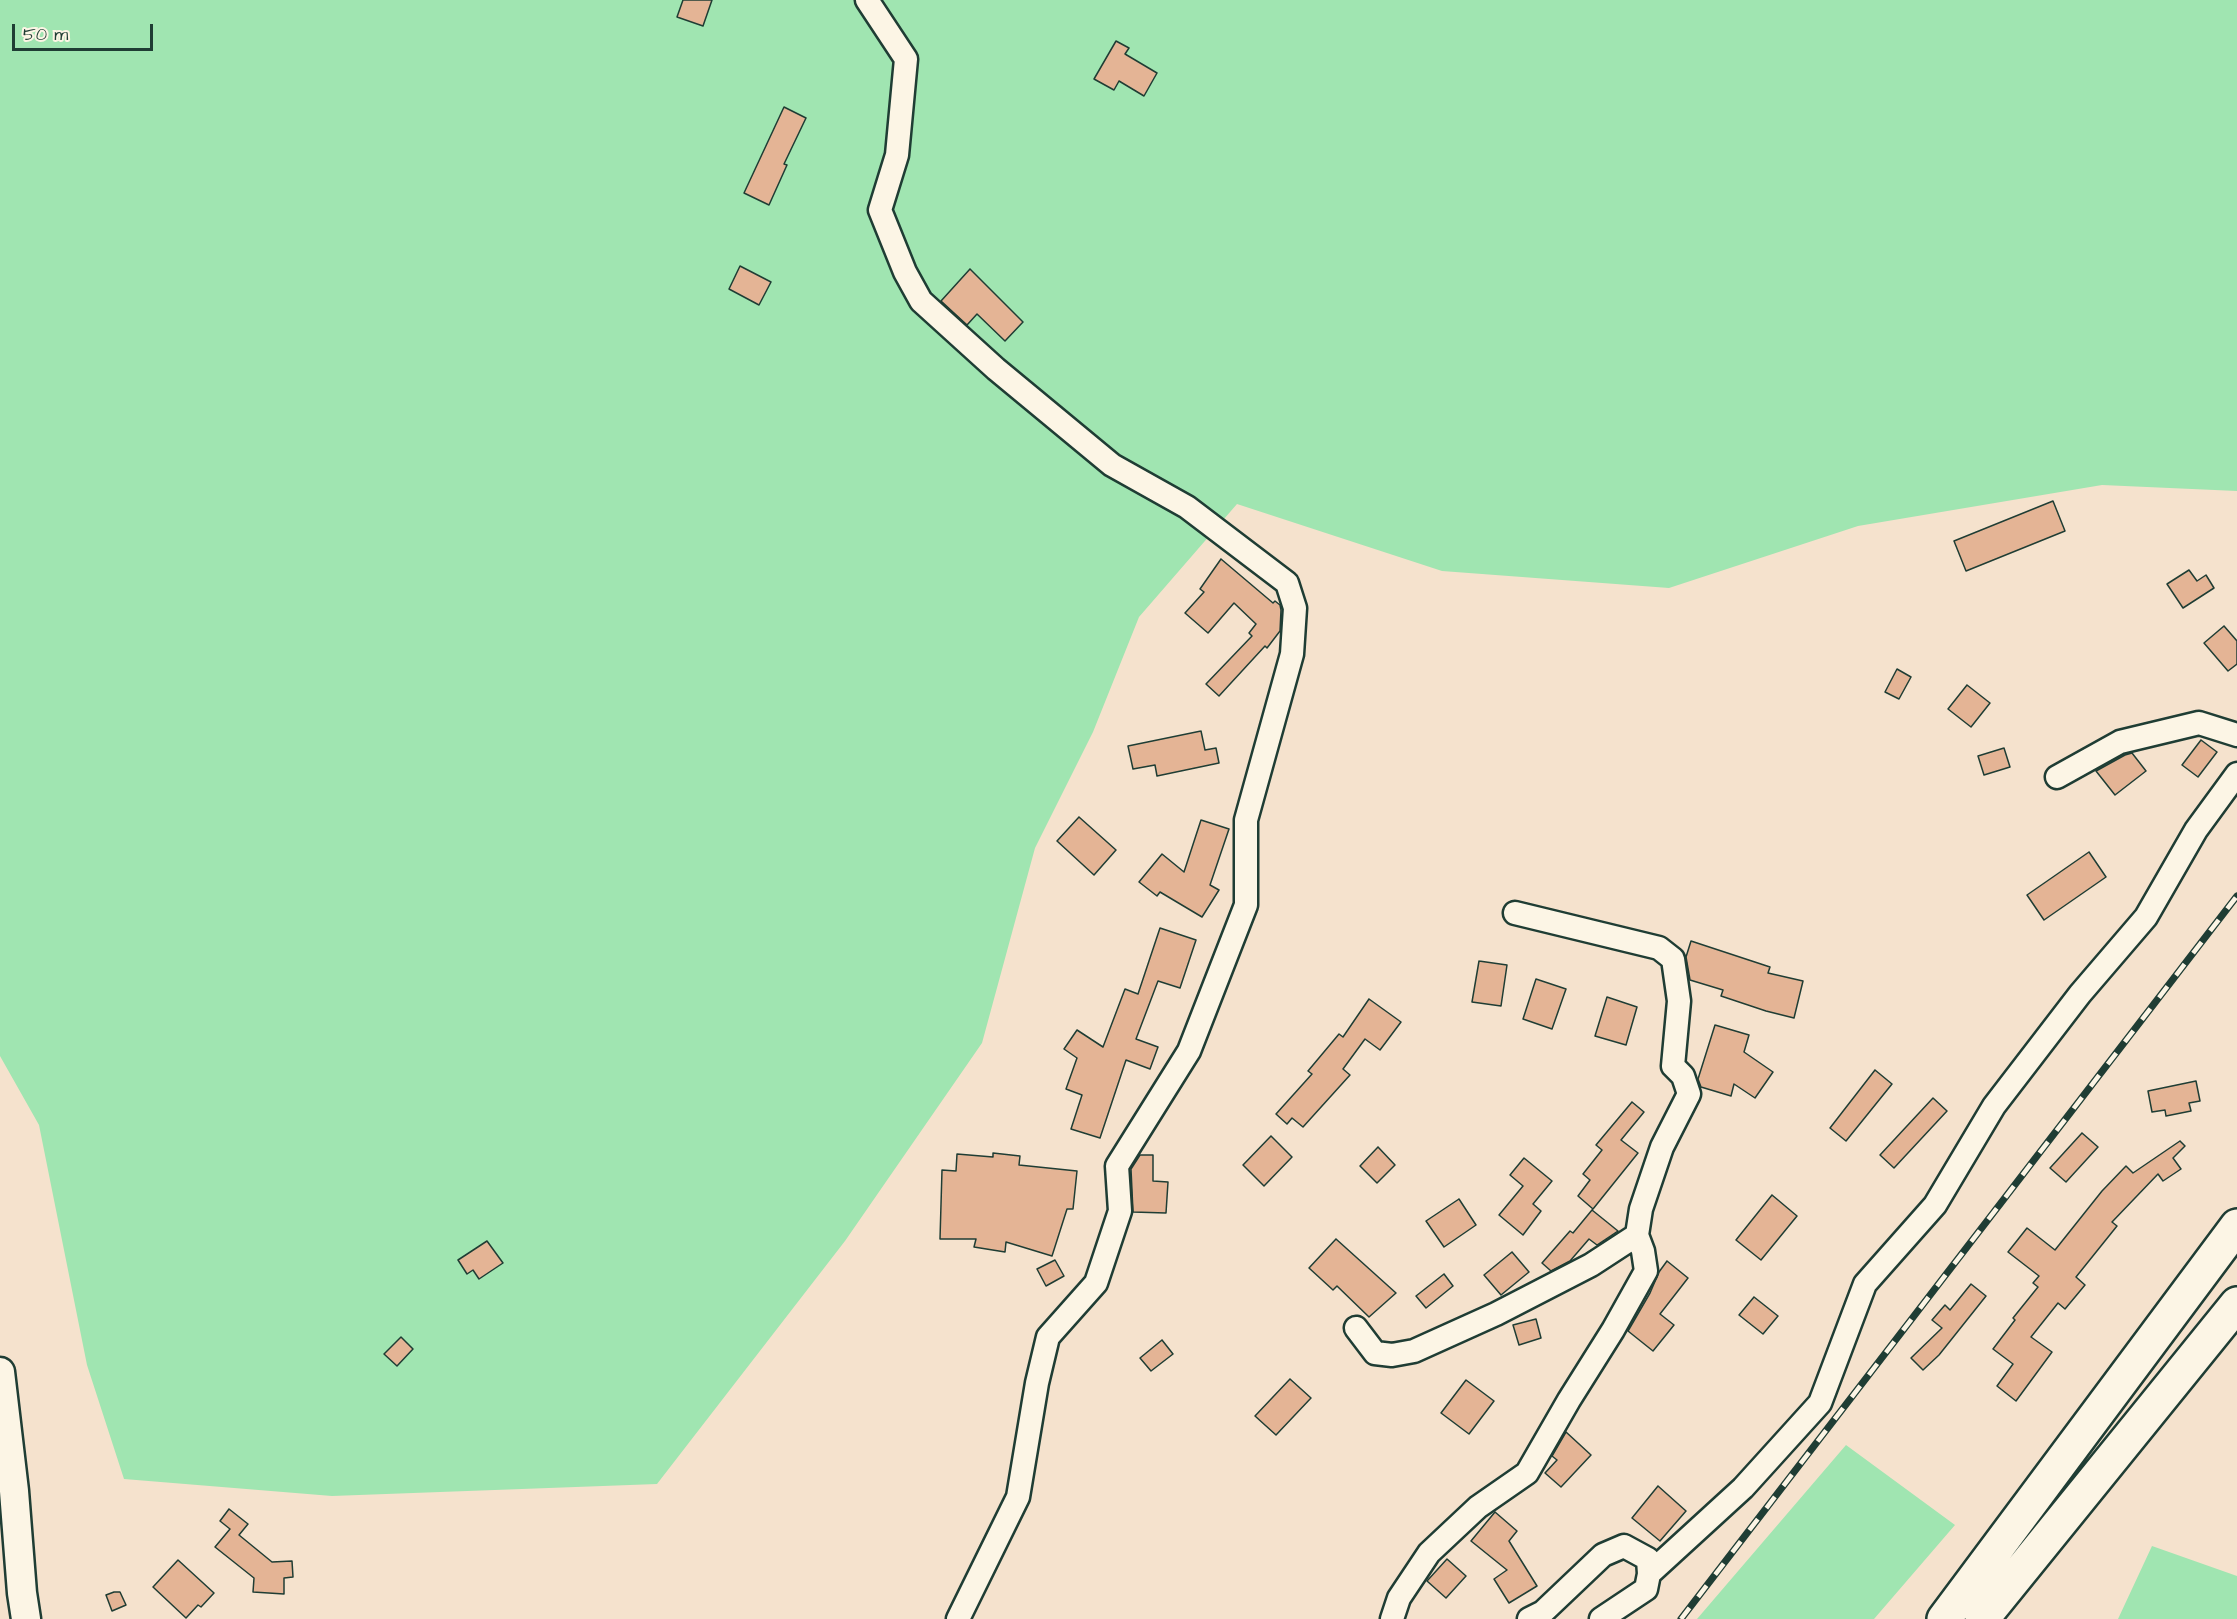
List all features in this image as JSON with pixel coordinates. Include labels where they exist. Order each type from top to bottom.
[{"type":"highway","points":[[1944,1619],[2237,1226]]},
{"type":"highway","points":[[1982,1619],[2237,1304]]},
{"type":"main road","points":[[0,1372],[26,1619]]},
{"type":"street","points":[[867,0],[906,59],[897,155],[880,210],[905,272],[921,302],[996,369],[1112,465],[1187,507],[1287,583],[1295,608],[1292,654],[1246,820],[1246,905],[1189,1052],[1117,1166],[1120,1211],[1096,1283],[1048,1337],[1037,1383],[1018,1497],[958,1619]]},
{"type":"street","points":[[2057,777],[2120,742],[2199,723],[2237,735]]},
{"type":"street","points":[[1649,1574],[1743,1488],[1820,1403],[1865,1284],[1935,1205],[1994,1106],[2080,994],[2146,917],[2196,830],[2237,774]]},
{"type":"street","points":[[1392,1619],[1399,1598],[1429,1553],[1478,1507],[1527,1473],[1646,1271],[1643,1251],[1637,1235],[1641,1209],[1662,1147],[1689,1094],[1683,1076],[1673,1066],[1678,1001],[1673,959],[1659,948],[1515,913]]},
{"type":"street","points":[[1356,1328],[1375,1353],[1392,1355],[1414,1351],[1496,1314],[1591,1265],[1637,1235]]},
{"type":"street","points":[[1529,1619],[1543,1612],[1603,1555],[1624,1546],[1648,1559],[1649,1574],[1646,1589],[1601,1619]]},
{"type":"green space","points":[[0,0],[2237,0],[2237,491],[2102,485],[1858,526],[1669,588],[1442,571],[1237,504],[1139,617],[1093,732],[1035,848],[982,1043],[845,1241],[657,1484],[332,1496],[124,1479],[87,1365],[39,1125],[0,1056]]},
{"type":"green space","points":[[1846,1445],[1955,1525],[1874,1619],[1697,1619]]},
{"type":"green space","points":[[2152,1546],[2237,1576],[2237,1619],[2118,1619]]},
{"type":"building","points":[[683,0],[712,0],[703,26],[677,17]]},
{"type":"building","points":[[1116,41],[1129,48],[1125,54],[1157,73],[1144,96],[1119,81],[1114,90],[1094,79]]},
{"type":"building","points":[[784,107],[806,118],[784,164],[787,165],[769,205],[744,193]]},
{"type":"building","points":[[740,266],[771,282],[759,305],[729,289]]},
{"type":"building","points":[[970,269],[1023,322],[1005,341],[977,314],[967,325],[941,301]]},
{"type":"building","points":[[2053,501],[2065,531],[1966,571],[1954,541]]},
{"type":"building","points":[[1221,559],[1273,603],[1275,601],[1280,605],[1281,610],[1280,631],[1267,648],[1265,646],[1219,696],[1206,684],[1252,636],[1249,633],[1256,624],[1234,603],[1208,633],[1185,613],[1204,592],[1200,589]]},
{"type":"building","points":[[2189,570],[2197,581],[2206,575],[2214,588],[2183,608],[2167,584]]},
{"type":"building","points":[[2224,626],[2237,641],[2237,664],[2228,671],[2204,643]]},
{"type":"building","points":[[1897,669],[1911,677],[1899,699],[1885,692]]},
{"type":"building","points":[[1967,685],[1990,703],[1971,727],[1948,709]]},
{"type":"building","points":[[1201,731],[1205,750],[1216,748],[1219,763],[1157,776],[1155,765],[1133,769],[1128,746]]},
{"type":"building","points":[[2201,740],[2217,752],[2198,777],[2182,765]]},
{"type":"building","points":[[2004,748],[2010,767],[1984,775],[1978,756]]},
{"type":"building","points":[[2132,753],[2146,771],[2115,795],[2096,771]]},
{"type":"building","points":[[1079,817],[1116,850],[1094,875],[1057,841]]},
{"type":"building","points":[[1201,820],[1229,829],[1210,885],[1219,890],[1202,917],[1160,892],[1157,896],[1139,882],[1162,854],[1184,872]]},
{"type":"building","points":[[2089,852],[2106,877],[2044,920],[2027,895]]},
{"type":"building","points":[[1160,928],[1196,940],[1180,988],[1158,981],[1136,1039],[1158,1047],[1150,1069],[1126,1060],[1100,1138],[1071,1129],[1082,1095],[1066,1089],[1077,1058],[1064,1049],[1077,1030],[1103,1047],[1125,989],[1138,994]]},
{"type":"building","points":[[1691,941],[1770,967],[1768,973],[1803,981],[1794,1018],[1721,996],[1723,990],[1690,980],[1686,957]]},
{"type":"building","points":[[1479,961],[1507,965],[1501,1006],[1472,1002]]},
{"type":"building","points":[[1536,979],[1566,989],[1552,1029],[1523,1019]]},
{"type":"building","points":[[1607,997],[1637,1007],[1626,1045],[1595,1036]]},
{"type":"building","points":[[1369,999],[1401,1022],[1380,1050],[1365,1039],[1343,1069],[1350,1075],[1303,1127],[1292,1118],[1287,1124],[1276,1114],[1312,1074],[1308,1071],[1339,1034],[1343,1037]]},
{"type":"building","points":[[1715,1025],[1749,1035],[1744,1052],[1773,1072],[1755,1098],[1734,1084],[1731,1096],[1701,1087],[1698,1079]]},
{"type":"building","points":[[1875,1070],[1892,1084],[1846,1141],[1830,1128]]},
{"type":"building","points":[[2196,1081],[2200,1101],[2189,1103],[2191,1111],[2166,1116],[2165,1110],[2152,1112],[2148,1091]]},
{"type":"building","points":[[1933,1098],[1947,1111],[1894,1168],[1880,1155]]},
{"type":"building","points":[[1632,1102],[1644,1112],[1621,1140],[1638,1153],[1593,1209],[1578,1196],[1590,1180],[1583,1174],[1602,1150],[1596,1145]]},
{"type":"building","points":[[2082,1133],[2098,1147],[2066,1182],[2050,1168]]},
{"type":"building","points":[[1271,1136],[1292,1157],[1264,1186],[1243,1165]]},
{"type":"building","points":[[2180,1141],[2185,1146],[2173,1158],[2181,1169],[2163,1181],[2158,1174],[2112,1222],[2117,1226],[2076,1277],[2085,1285],[2065,1309],[2058,1303],[2031,1337],[2052,1352],[2016,1401],[1997,1386],[2013,1364],[1993,1349],[2015,1320],[2013,1318],[2038,1287],[2033,1283],[2039,1276],[2008,1252],[2027,1228],[2055,1250],[2102,1191],[2126,1166],[2133,1173]]},
{"type":"building","points":[[1378,1147],[1395,1165],[1377,1183],[1360,1166]]},
{"type":"building","points":[[993,1153],[1020,1156],[1019,1165],[1077,1171],[1073,1209],[1067,1209],[1052,1256],[1006,1242],[1005,1252],[974,1247],[976,1239],[940,1239],[942,1170],[956,1171],[957,1154],[993,1157]]},
{"type":"building","points":[[1140,1155],[1153,1155],[1153,1181],[1168,1182],[1166,1213],[1133,1212],[1131,1169]]},
{"type":"building","points":[[1524,1158],[1552,1181],[1533,1204],[1541,1211],[1523,1235],[1499,1215],[1523,1186],[1510,1175]]},
{"type":"building","points":[[1772,1195],[1797,1216],[1761,1260],[1736,1240]]},
{"type":"building","points":[[1459,1199],[1476,1225],[1444,1247],[1426,1221]]},
{"type":"building","points":[[1592,1210],[1618,1231],[1597,1245],[1589,1239],[1570,1261],[1551,1271],[1542,1263],[1570,1231],[1573,1233]]},
{"type":"building","points":[[1336,1239],[1396,1293],[1369,1317],[1337,1286],[1333,1290],[1309,1268]]},
{"type":"building","points":[[487,1241],[503,1263],[479,1279],[473,1270],[467,1274],[458,1260]]},
{"type":"building","points":[[1512,1252],[1529,1272],[1501,1295],[1484,1275]]},
{"type":"building","points":[[1055,1260],[1064,1276],[1046,1286],[1037,1269]]},
{"type":"building","points":[[1667,1261],[1688,1278],[1660,1314],[1674,1325],[1653,1351],[1628,1331]]},
{"type":"building","points":[[1444,1274],[1453,1286],[1426,1308],[1416,1296]]},
{"type":"building","points":[[1971,1284],[1986,1296],[1939,1355],[1923,1370],[1911,1358],[1942,1328],[1932,1320],[1945,1305],[1950,1310]]},
{"type":"building","points":[[1754,1297],[1778,1316],[1763,1334],[1739,1315]]},
{"type":"building","points":[[1536,1319],[1541,1338],[1519,1345],[1513,1325]]},
{"type":"building","points":[[401,1337],[413,1349],[397,1366],[384,1354]]},
{"type":"building","points":[[1162,1340],[1173,1354],[1151,1371],[1140,1358]]},
{"type":"building","points":[[1290,1379],[1311,1398],[1276,1435],[1255,1416]]},
{"type":"building","points":[[1466,1380],[1494,1401],[1469,1434],[1441,1413]]},
{"type":"building","points":[[1566,1432],[1591,1455],[1561,1487],[1545,1473],[1557,1460],[1552,1456]]},
{"type":"building","points":[[1658,1486],[1686,1511],[1660,1541],[1632,1518]]},
{"type":"building","points":[[229,1509],[248,1524],[239,1535],[272,1562],[292,1561],[293,1577],[284,1578],[284,1594],[253,1592],[254,1578],[215,1547],[230,1529],[220,1521]]},
{"type":"building","points":[[1495,1512],[1517,1531],[1509,1541],[1537,1586],[1509,1603],[1494,1579],[1507,1570],[1471,1541]]},
{"type":"building","points":[[1447,1559],[1466,1576],[1446,1598],[1427,1581]]},
{"type":"building","points":[[178,1560],[214,1593],[186,1618],[153,1587]]},
{"type":"building","points":[[120,1592],[126,1605],[112,1611],[106,1595]]},
{"type":"railway","points":[[1681,1619],[2237,896]]}]
